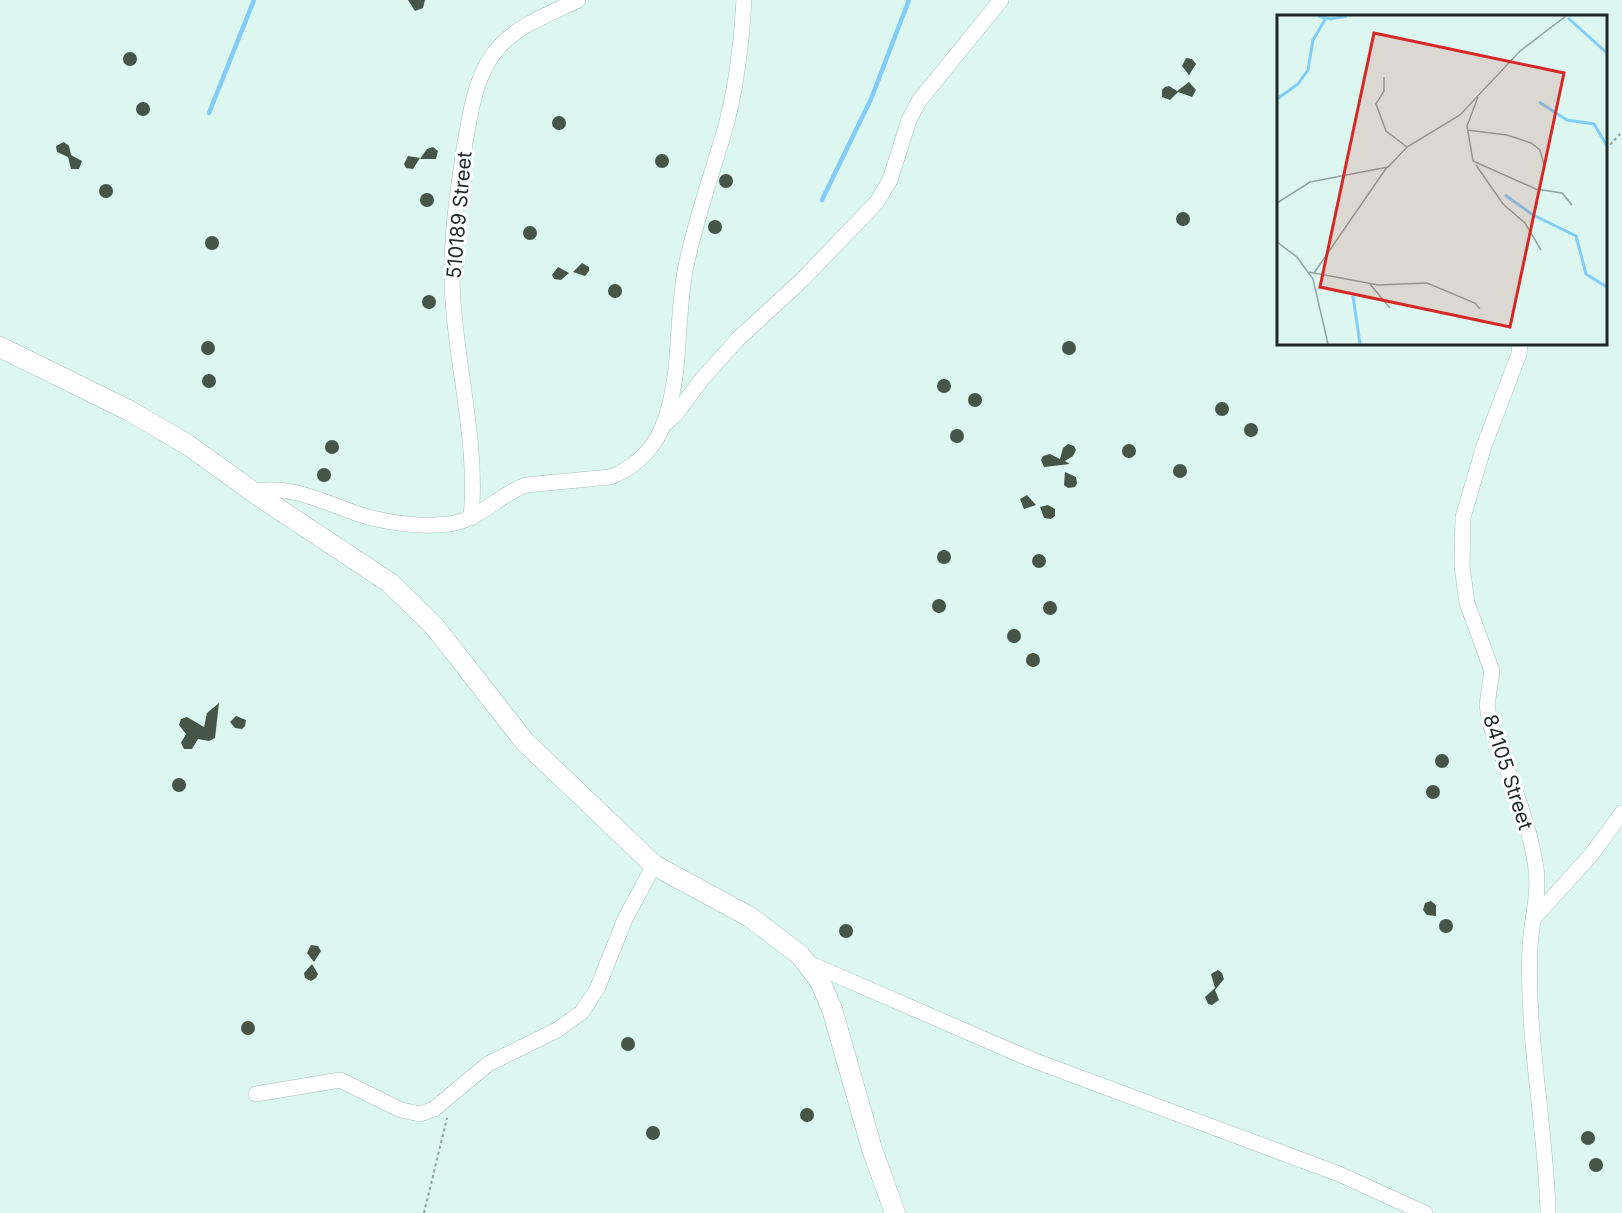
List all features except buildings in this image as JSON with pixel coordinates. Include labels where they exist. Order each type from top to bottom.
[{"type":"street","name":"510189 Street","points":[[471,518],[472,463],[451,266],[457,198],[470,112],[485,67],[501,44],[519,30],[578,0]]},
{"type":"street","points":[[663,426],[672,386],[686,264],[700,205],[725,128],[744,0]]},
{"type":"street","points":[[253,492],[281,489],[372,518],[411,525],[448,524],[471,518],[515,489],[526,485],[610,477],[621,473],[643,456],[663,426],[676,414],[717,360],[803,279],[877,202],[890,180],[909,120],[919,101],[1001,0]]},
{"type":"street","name":"84105 Street","points":[[1520,345],[1519,354],[1484,446],[1463,517],[1462,566],[1467,603],[1492,671],[1487,705],[1490,723],[1536,863],[1538,881],[1530,948],[1533,1043],[1546,1165],[1548,1213]]},
{"type":"street","points":[[0,347],[130,411],[188,445],[253,492],[363,563],[415,606],[460,658],[479,686],[525,742],[654,865],[750,917],[784,940],[806,962],[820,981],[832,1009],[872,1149],[895,1213]]},
{"type":"street","points":[[1534,918],[1591,855],[1622,813]]},
{"type":"street","points":[[256,1094],[340,1080],[401,1110],[416,1114],[434,1109],[488,1064],[557,1030],[582,1012],[597,989],[625,920],[654,865]]},
{"type":"street","points":[[806,962],[1030,1059],[1339,1174],[1425,1213]]},
{"type":"path","points":[[1607,147],[1622,132]]},
{"type":"path","points":[[424,1213],[453,1095]]},
{"type":"waterway","points":[[209,113],[254,0]]},
{"type":"waterway","points":[[822,200],[871,99],[909,0]]}]
